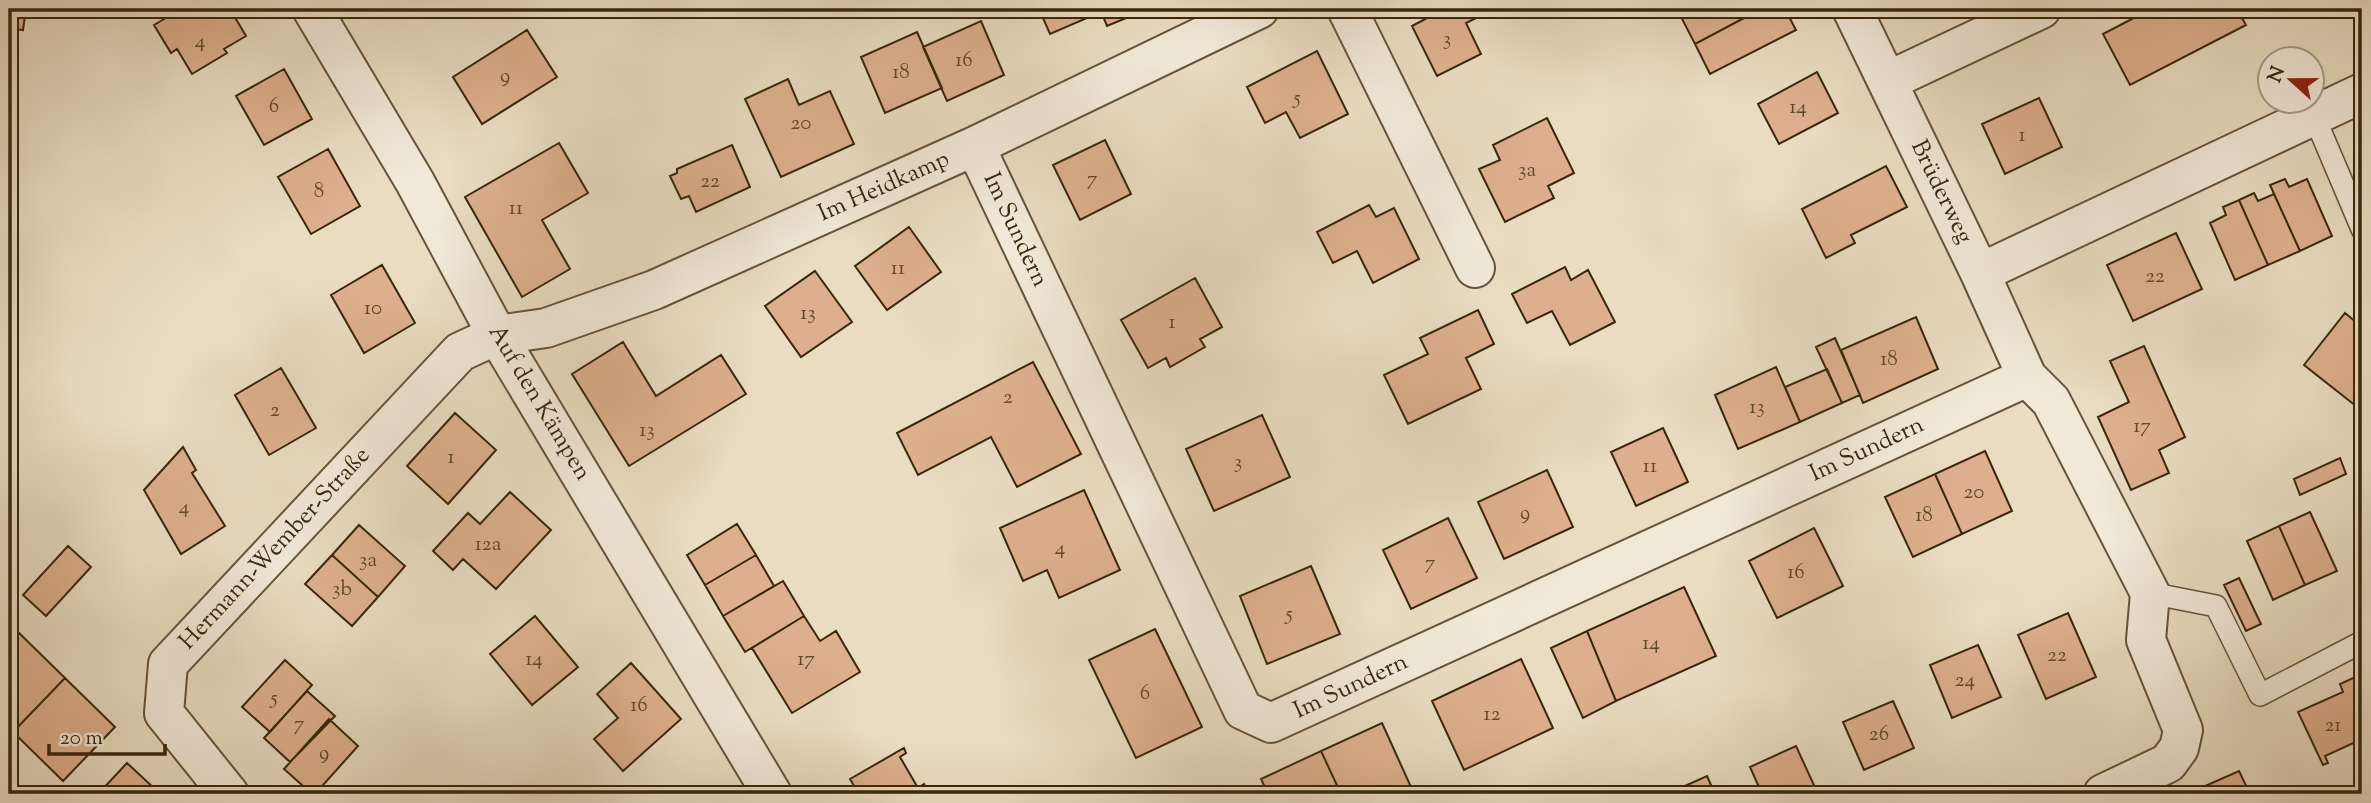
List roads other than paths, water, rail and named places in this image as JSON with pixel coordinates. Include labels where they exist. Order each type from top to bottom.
[{"type":"street","name":"Auf den Kämpen","points":[[312,9],[415,182],[497,335],[772,794]]},
{"type":"street","name":"Im Heidkamp","points":[[497,335],[546,328],[654,290],[975,146],[1259,9]]},
{"type":"street","points":[[1347,9],[1475,268]]},
{"type":"street","name":"Brüderweg","points":[[1852,9],[1980,273],[2027,377]]},
{"type":"street","points":[[1888,81],[2041,9]]},
{"type":"street","points":[[2326,110],[2362,93]]},
{"type":"street","points":[[1980,273],[2314,116]]},
{"type":"street","name":"Im Sundern","points":[[975,146],[1243,710],[1271,723],[2027,377]]},
{"type":"street","name":"Hermann-Wember-Straße","points":[[229,794],[164,713],[168,664],[460,352],[497,335]]},
{"type":"street","points":[[2027,377],[2051,401],[2150,593],[2147,640],[2183,730],[2179,748],[2168,763],[2103,794]]},
{"type":"lane","points":[[2314,116],[2362,229]]},
{"type":"lane","points":[[2150,593],[2216,606],[2260,695],[2362,642]]}]
